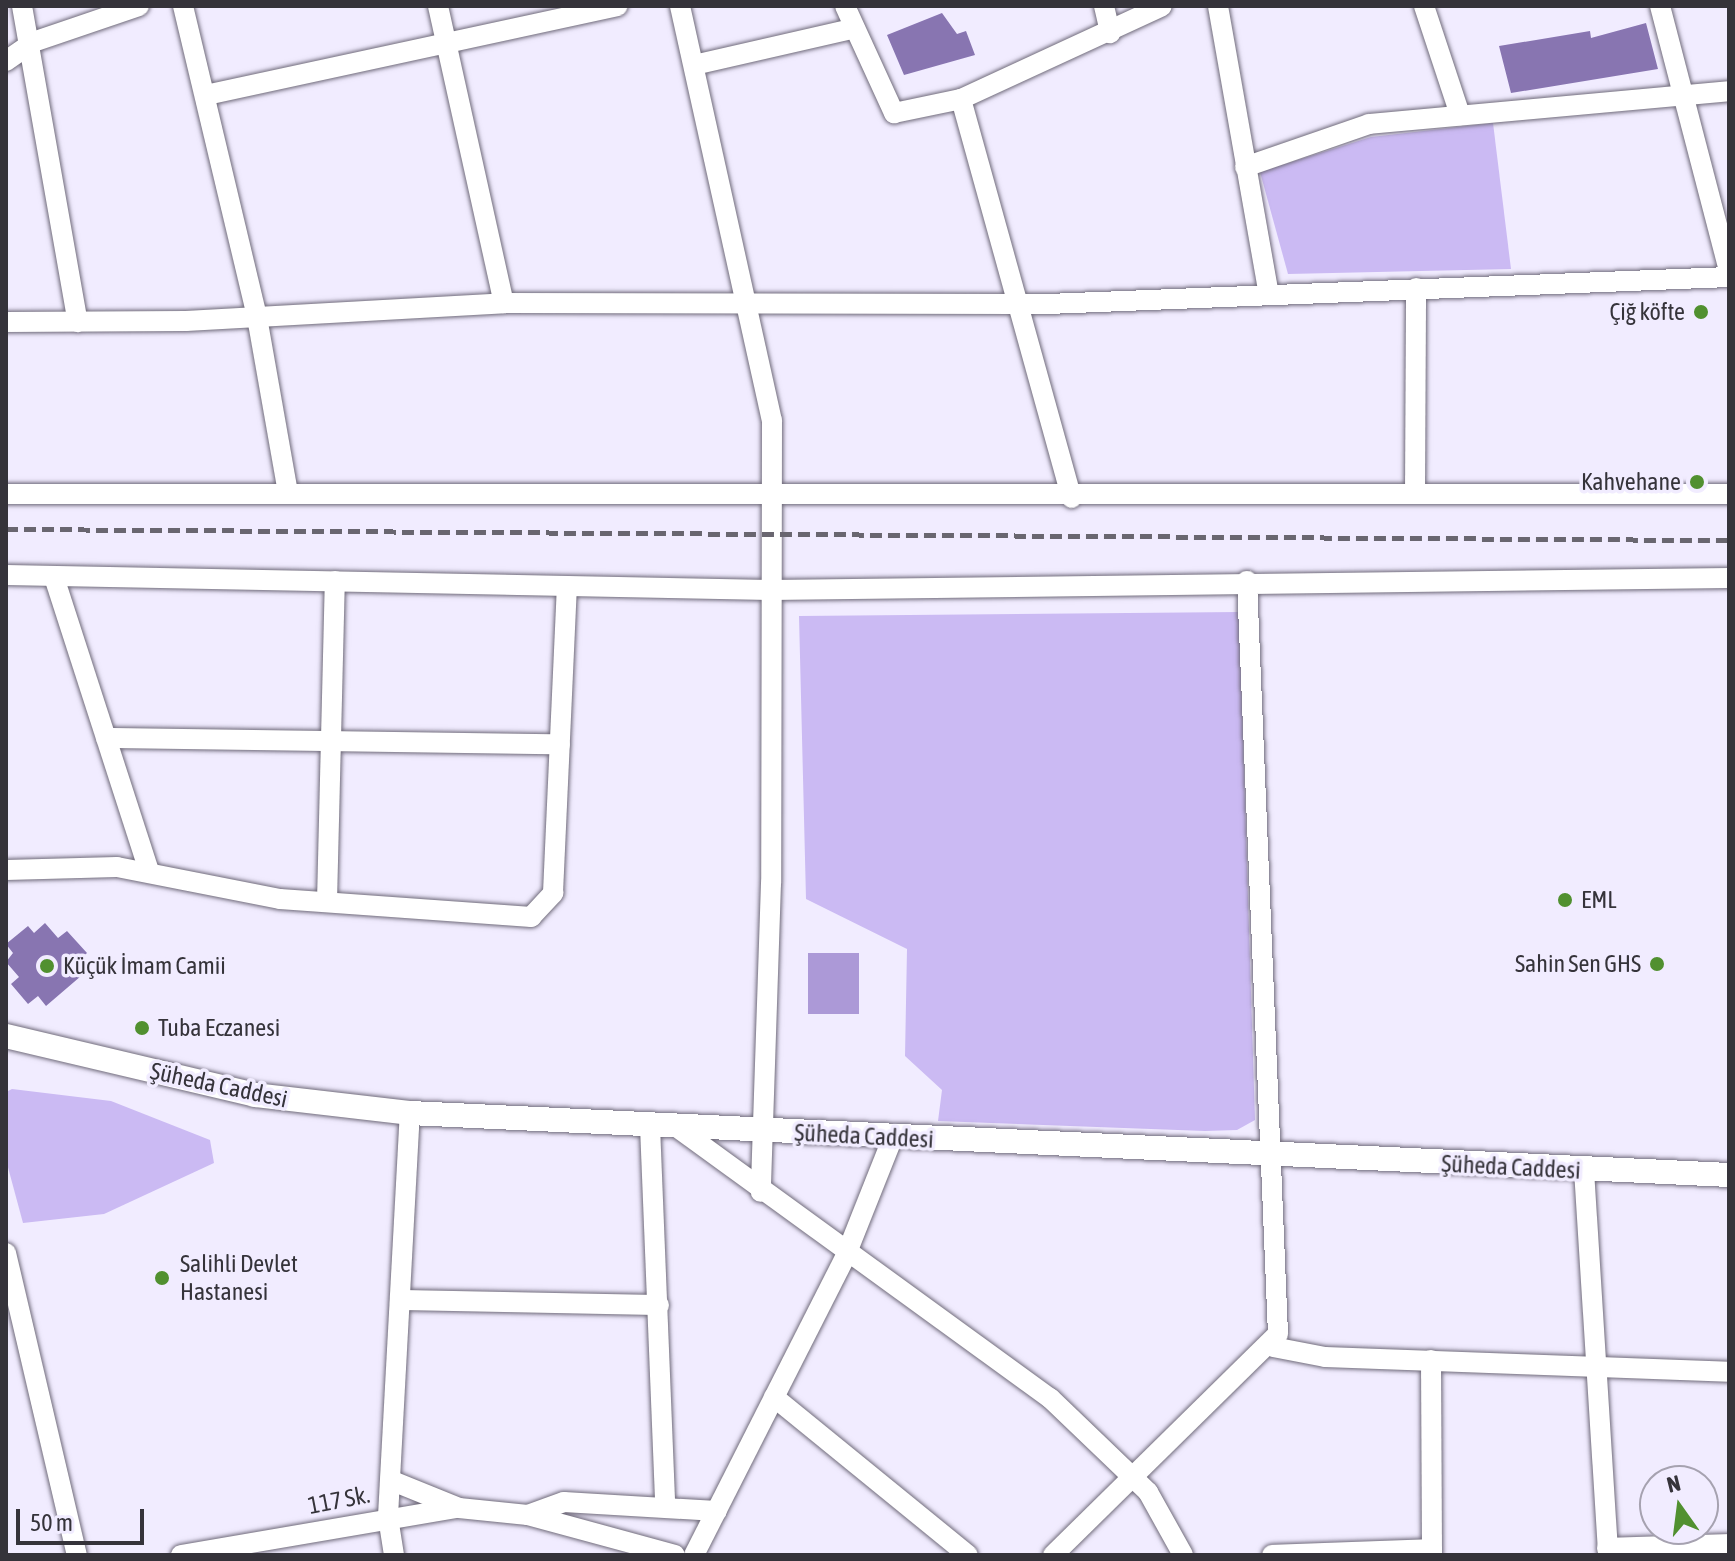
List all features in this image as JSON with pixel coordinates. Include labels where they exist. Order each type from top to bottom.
[{"type":"main road","name":"Şüheda Caddesi","points":[[6,1036],[255,1095],[410,1113],[1729,1175]]},
{"type":"street","points":[[22,6],[78,322]]},
{"type":"street","points":[[6,61],[27,47],[139,6]]},
{"type":"street","points":[[183,6],[257,317],[288,493]]},
{"type":"street","points":[[438,6],[504,303]]},
{"type":"street","points":[[206,95],[617,6]]},
{"type":"street","points":[[680,6],[750,303],[772,420],[771,883],[760,1131],[761,1192]]},
{"type":"street","points":[[845,6],[894,113],[961,99],[1110,33],[1162,6]]},
{"type":"street","points":[[1104,6],[1110,33]]},
{"type":"street","points":[[1218,6],[1269,295]]},
{"type":"street","points":[[1424,6],[1460,115]]},
{"type":"street","points":[[6,322],[257,317],[504,303],[1020,304],[1729,274],[1686,95],[1660,6]]},
{"type":"street","points":[[694,65],[855,28]]},
{"type":"street","points":[[1245,167],[1369,124],[1729,91]]},
{"type":"street","points":[[961,99],[1072,498]]},
{"type":"street","points":[[1415,494],[1416,288]]},
{"type":"street","points":[[6,494],[1072,498],[1729,494]]},
{"type":"street","points":[[6,575],[770,590],[1247,581],[1729,578]]},
{"type":"street","points":[[54,577],[149,872]]},
{"type":"street","points":[[327,902],[335,581]]},
{"type":"street","points":[[1053,1555],[1273,1347],[1278,1334],[1247,581]]},
{"type":"street","points":[[6,870],[149,872],[327,902],[531,917],[544,909],[553,893],[567,586]]},
{"type":"street","points":[[106,738],[331,737],[560,744]]},
{"type":"street","points":[[394,1555],[388,1516],[410,1113]]},
{"type":"street","points":[[650,1126],[665,1507]]},
{"type":"street","points":[[678,1128],[846,1255],[1050,1398],[1135,1480],[1183,1555]]},
{"type":"street","points":[[694,1555],[846,1255],[893,1137]]},
{"type":"street","points":[[1584,1170],[1592,1365],[1607,1552],[1729,1544]]},
{"type":"street","points":[[7,1261],[77,1555]]},
{"type":"street","points":[[400,1300],[659,1305]]},
{"type":"street","points":[[1273,1347],[1325,1357],[1729,1372]]},
{"type":"street","points":[[1272,1555],[1432,1552],[1431,1360]]},
{"type":"street","points":[[774,1397],[968,1555]]},
{"type":"street","points":[[390,1480],[459,1508],[528,1515],[664,1553]]},
{"type":"street","points":[[528,1515],[564,1502],[717,1511]]},
{"type":"street","name":"117 Sk.","points":[[181,1555],[388,1516],[459,1508]]},
{"type":"shaded area","points":[[1493,123],[1511,269],[1288,274],[1260,172],[1371,137]]},
{"type":"shaded area","points":[[1239,612],[1255,1120],[1237,1130],[1205,1131],[938,1121],[942,1090],[905,1056],[907,949],[806,899],[799,616]]},
{"type":"shaded area","points":[[808,953],[859,953],[859,1014],[808,1014]]},
{"type":"shaded area","points":[[12,1089],[111,1101],[210,1140],[214,1163],[104,1214],[23,1223],[6,1160],[6,1092]]},
{"type":"building","points":[[942,13],[957,34],[966,31],[975,55],[904,75],[887,35]]},
{"type":"building","points":[[1646,23],[1658,69],[1511,93],[1499,46],[1590,31],[1591,38]]},
{"type":"building","name":"Küçük İmam Camii","points":[[45,923],[58,938],[67,931],[87,953],[79,960],[88,970],[46,1006],[38,996],[28,1004],[11,984],[19,977],[6,962],[13,953],[6,944],[28,926],[34,933]]},
{"type":"railway","points":[[6,529],[1729,540]]},
{"type":"place","name":"Çiğ köfte","points":[[1701,312]]},
{"type":"place","name":"Kahvehane","points":[[1697,482]]},
{"type":"place","name":"EML","points":[[1565,900]]},
{"type":"place","name":"Sahin Sen GHS","points":[[1657,964]]},
{"type":"place","name":"Küçük İmam Camii","points":[[47,966]]},
{"type":"place","name":"Tuba Eczanesi","points":[[142,1028]]},
{"type":"place","name":"Salihli Devlet Hastanesi","points":[[162,1278]]}]
